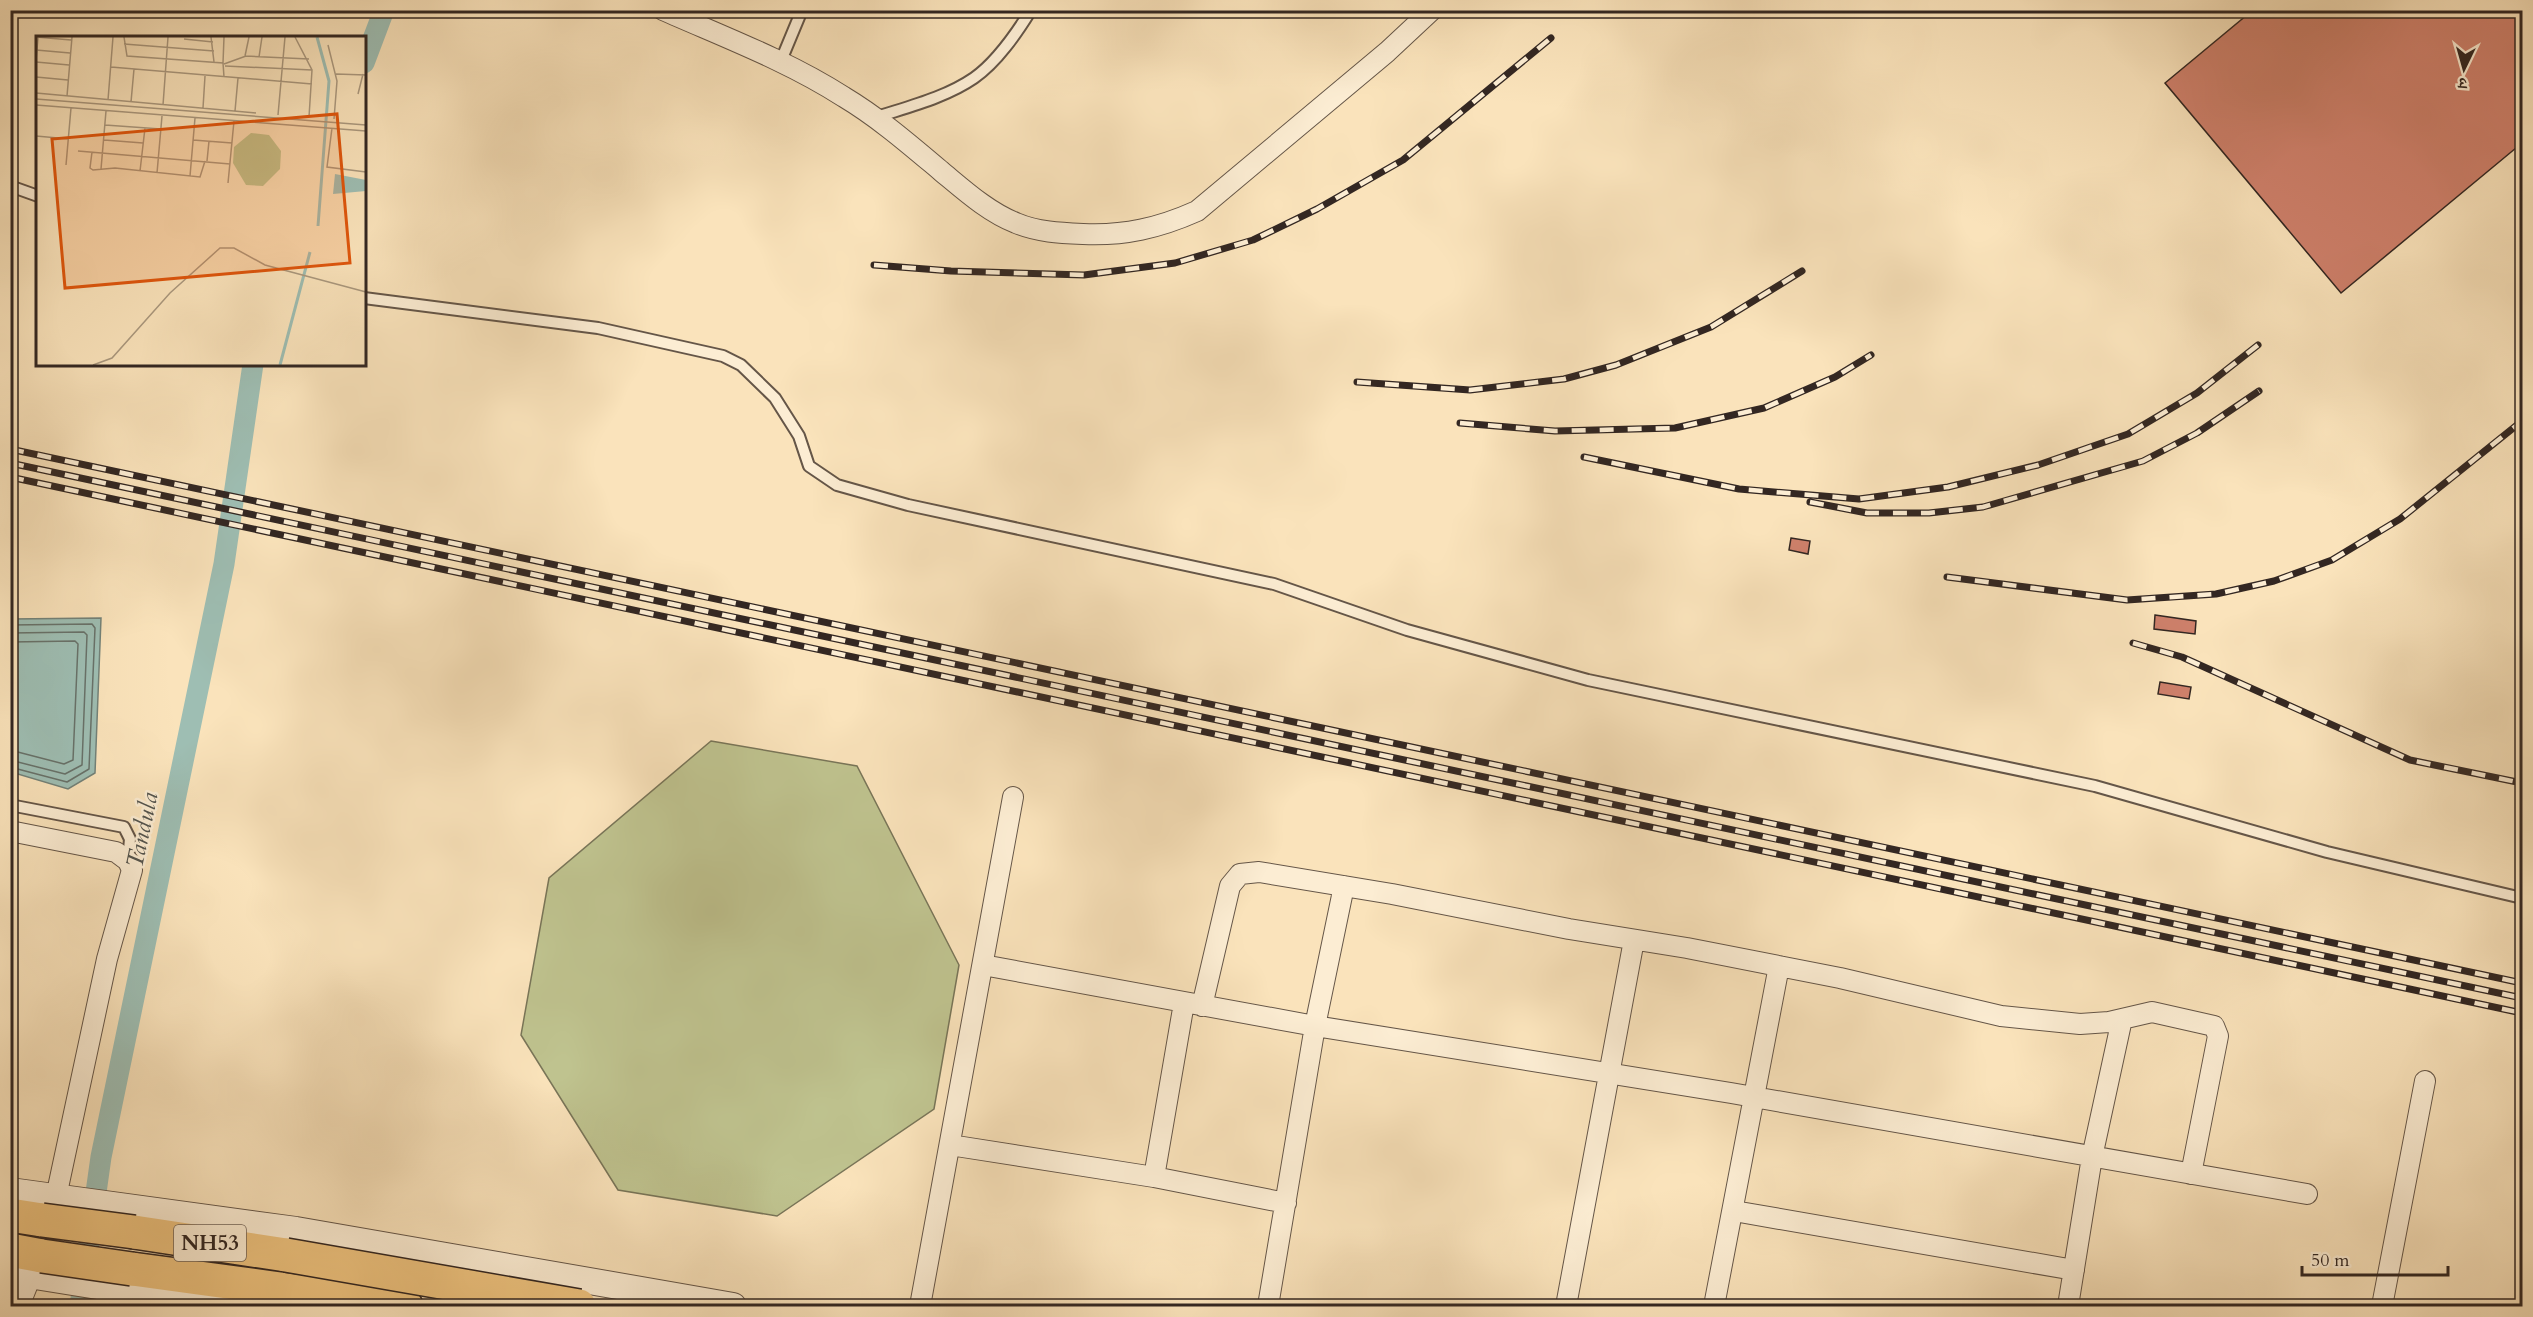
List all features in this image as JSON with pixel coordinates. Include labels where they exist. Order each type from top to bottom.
[{"type":"highway","name":"NH53","points":[[10,1215],[239,1248],[579,1306]]},
{"type":"highway","name":"NH53","points":[[10,1250],[406,1306]]},
{"type":"street","points":[[663,10],[832,89],[874,118],[968,193],[1014,223],[1042,231],[1065,233],[1136,232],[1167,225],[1197,211],[1387,52],[1432,10]]},
{"type":"street","points":[[920,1306],[1013,796]]},
{"type":"street","points":[[10,831],[116,852],[128,861],[132,876],[107,959],[61,1198]]},
{"type":"street","points":[[1154,1177],[1193,1004],[1234,879],[1248,872],[1344,886],[1779,966],[2001,1016],[2080,1024],[2122,1019],[2152,1012],[2207,1022],[2217,1030],[2217,1048],[2191,1174]]},
{"type":"street","points":[[1268,1306],[1315,1026],[1344,886]]},
{"type":"street","points":[[1566,1306],[1634,940]]},
{"type":"street","points":[[983,965],[1315,1026],[1754,1097],[2307,1194]]},
{"type":"street","points":[[1714,1306],[1779,966]]},
{"type":"street","points":[[2068,1306],[2092,1157],[2122,1019]]},
{"type":"street","points":[[2382,1306],[2425,1081]]},
{"type":"street","points":[[950,1145],[1154,1177],[1286,1203]]},
{"type":"street","points":[[10,1191],[146,1208],[733,1306]]},
{"type":"street","points":[[90,1286],[103,1203]]},
{"type":"street","points":[[1734,1210],[2074,1270]]},
{"type":"street","points":[[412,1306],[420,1252]]},
{"type":"street","points":[[19,1306],[29,1276],[223,1306]]},
{"type":"lane","points":[[780,63],[802,10]]},
{"type":"lane","points":[[874,118],[912,106],[974,78],[1016,35],[1031,10]]},
{"type":"lane","points":[[10,186],[36,195]]},
{"type":"lane","points":[[366,298],[598,328],[723,356],[741,365],[775,398],[795,427],[809,466],[822,477],[837,485],[908,505],[1274,584],[1407,630],[1588,680],[2095,786],[2326,852],[2523,898]]},
{"type":"lane","points":[[10,805],[124,827],[130,839],[128,861]]},
{"type":"green space","points":[[711,741],[857,766],[959,965],[934,1109],[777,1216],[618,1190],[521,1035],[549,878]]},
{"type":"water","points":[[101,618],[95,773],[68,789],[11,772],[11,619]]},
{"type":"building","points":[[2253,10],[2522,10],[2522,143],[2341,293],[2165,83]]},
{"type":"building","points":[[1791,538],[1810,541],[1808,554],[1789,550]]},
{"type":"building","points":[[2155,615],[2196,621],[2195,634],[2154,629]]},
{"type":"building","points":[[2160,682],[2191,687],[2189,699],[2158,694]]},
{"type":"waterway","name":"Tandula","points":[[366,58],[384,10]]},
{"type":"waterway","name":"Tandula","points":[[80,1306],[101,1157],[224,564],[253,366]]},
{"type":"railway","points":[[874,265],[951,271],[1084,275],[1175,263],[1253,240],[1317,209],[1403,160],[1551,38]]},
{"type":"railway","points":[[1357,382],[1470,390],[1564,379],[1616,365],[1711,327],[1802,271]]},
{"type":"railway","points":[[1584,457],[1739,489],[1859,499],[1948,487],[2038,465],[2128,434],[2197,393],[2258,345]]},
{"type":"railway","points":[[1460,423],[1555,431],[1675,428],[1764,408],[1835,377],[1871,355]]},
{"type":"railway","points":[[1810,502],[1867,513],[1929,513],[1983,507],[2143,461],[2197,433],[2259,391]]},
{"type":"railway","points":[[1947,577],[2127,600],[2216,594],[2274,581],[2332,560],[2400,519],[2522,421]]},
{"type":"railway","points":[[10,449],[2522,983]]},
{"type":"railway","points":[[10,463],[2522,998]]},
{"type":"railway","points":[[10,477],[2522,1013]]},
{"type":"railway","points":[[2133,643],[2182,657],[2410,760],[2522,783]]}]
